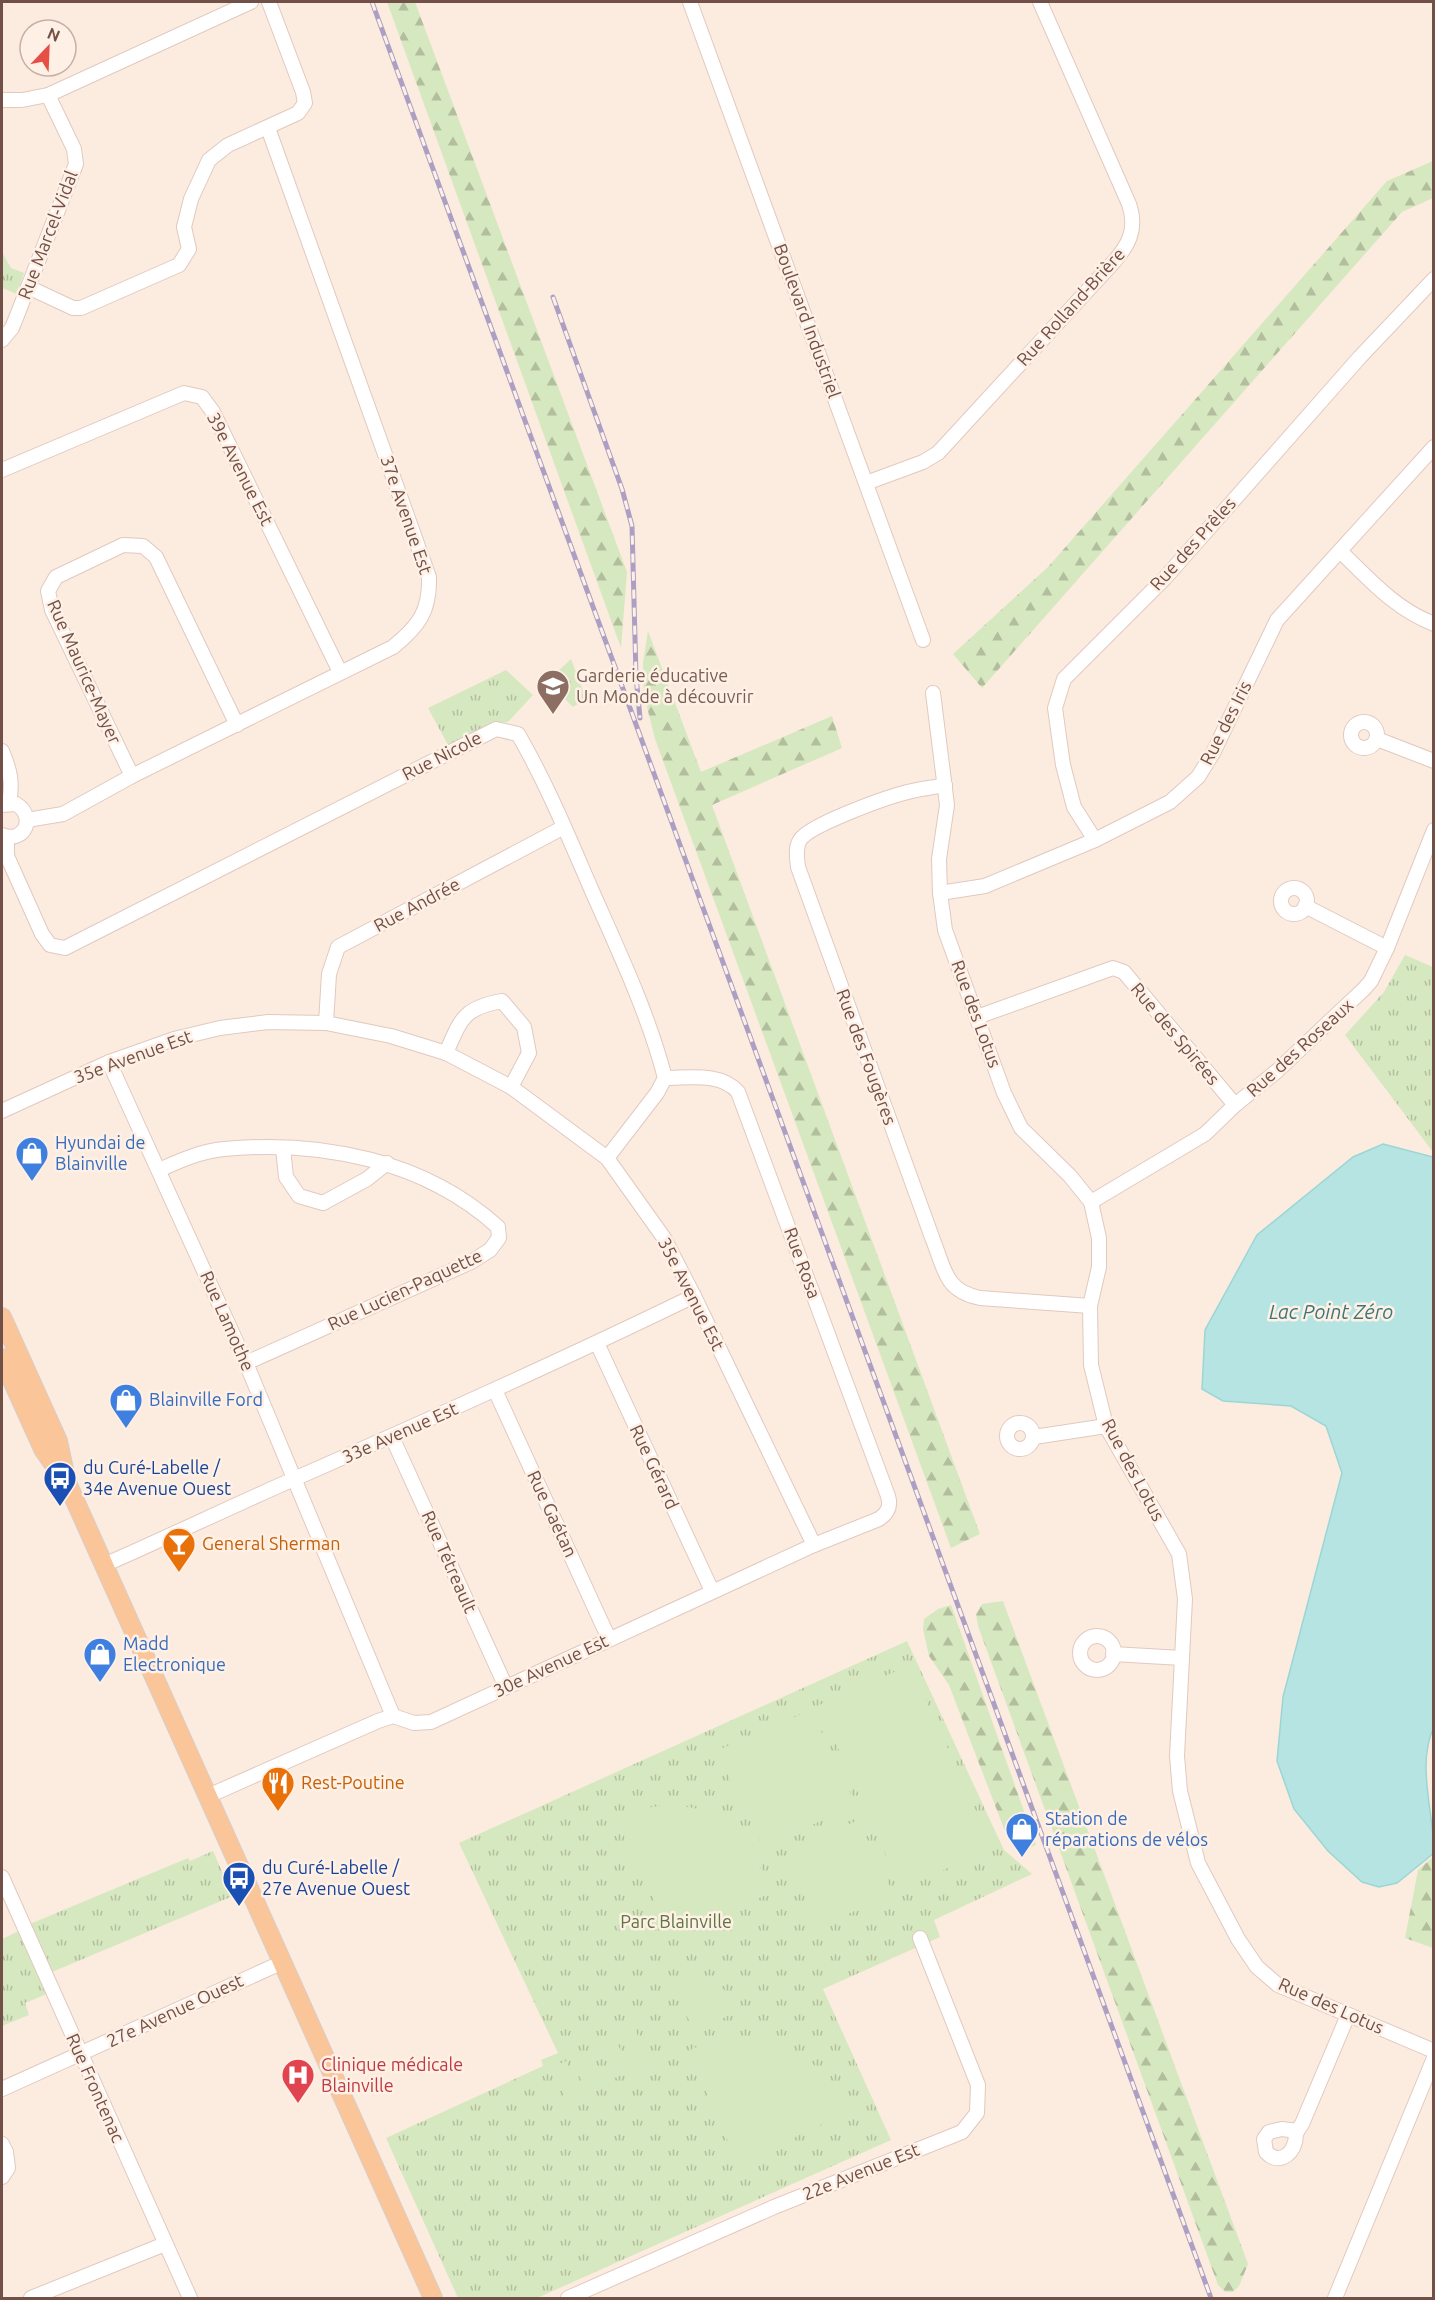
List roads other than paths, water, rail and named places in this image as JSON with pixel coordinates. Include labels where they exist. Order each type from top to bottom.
[{"type":"main road","points":[[2,1317],[15,1384]]},
{"type":"main road","points":[[2,1358],[15,1384],[58,1442],[68,1485],[433,2298]]},
{"type":"street","points":[[2,100],[22,100],[48,94],[251,2]]},
{"type":"street","points":[[28,287],[73,308],[81,308],[179,265],[189,249],[184,227],[191,199],[209,160],[228,145],[298,113],[305,103],[303,92],[269,2]]},
{"type":"street","name":"Boulevard Industriel","points":[[693,2],[923,640]]},
{"type":"street","name":"Rue Rolland-Brière","points":[[866,483],[922,462],[938,453],[1118,258],[1130,240],[1133,219],[1129,204],[1040,2]]},
{"type":"street","name":"Rue Marcel-Vidal","points":[[2,340],[12,328],[76,164],[74,149],[48,94]]},
{"type":"street","name":"37e Avenue Est","points":[[27,820],[63,814],[132,776],[393,647],[414,630],[424,612],[428,598],[429,577],[268,128]]},
{"type":"street","name":"Rue des Prêles","points":[[1095,840],[1074,807],[1063,765],[1055,708],[1064,679],[1165,578],[1360,357],[1434,279]]},
{"type":"street","name":"39e Avenue Est","points":[[2,470],[184,393],[202,397],[213,412],[340,672]]},
{"type":"street","name":"Rue des Iris","points":[[940,893],[985,886],[1095,840],[1170,802],[1198,777],[1213,753],[1277,620],[1434,447]]},
{"type":"street","name":"Rue Maurice-Mayer","points":[[132,776],[52,610],[48,591],[56,577],[123,545],[142,546],[150,552],[156,557],[237,725]]},
{"type":"street","points":[[1340,551],[1397,605],[1414,616],[1434,624]]},
{"type":"street","name":"Rue des Lotus","points":[[933,693],[945,785],[946,805],[939,859],[940,893],[945,930],[1004,1092],[1021,1128],[1070,1176],[1091,1202],[1099,1238],[1099,1267],[1090,1306],[1091,1365],[1106,1426],[1179,1554],[1185,1599],[1177,1756],[1180,1791],[1198,1863],[1238,1939],[1257,1967],[1278,1985],[1434,2051]]},
{"type":"street","name":"Rue Nicole","points":[[4,837],[7,856],[42,934],[50,945],[64,948],[496,729],[518,734],[564,826],[635,990],[656,1042],[665,1078]]},
{"type":"street","points":[[1377,739],[1434,761]]},
{"type":"street","points":[[2,752],[9,768],[12,784],[5,804],[22,808],[27,820],[22,833],[14,837],[4,837]]},
{"type":"street","name":"Rue des Fougères","points":[[945,785],[905,792],[810,831],[800,840],[796,852],[798,867],[933,1240],[953,1287],[964,1295],[980,1298],[1090,1306]]},
{"type":"street","name":"Rue Andrée","points":[[326,1023],[329,975],[338,947],[564,826]]},
{"type":"street","name":"Rue des Roseaux","points":[[1091,1202],[1205,1134],[1235,1105],[1278,1071],[1364,989],[1371,981],[1388,948],[1434,830]]},
{"type":"street","points":[[1305,906],[1388,948]]},
{"type":"street","name":"Rue des Spirées","points":[[977,1017],[1113,968],[1124,972],[1235,1105]]},
{"type":"street","points":[[446,1053],[461,1019],[480,1005],[502,1001],[524,1027],[529,1053],[511,1086]]},
{"type":"street","name":"35e Avenue Est","points":[[2,1111],[109,1062],[174,1039],[220,1028],[268,1022],[326,1023],[391,1036],[446,1053],[511,1086],[607,1158],[664,1238],[814,1545]]},
{"type":"street","name":"Rue Lamothe","points":[[109,1062],[246,1363],[393,1716]]},
{"type":"street","points":[[607,1158],[657,1093],[665,1078]]},
{"type":"street","name":"Rue Rosa","points":[[665,1078],[720,1079],[731,1084],[738,1092],[888,1496],[889,1509]]},
{"type":"street","points":[[283,1148],[286,1177],[299,1196],[323,1203],[367,1179],[387,1163]]},
{"type":"street","name":"Rue Lucien-Paquette","points":[[159,1170],[189,1157],[222,1149],[283,1148],[329,1151],[387,1163],[436,1184],[498,1227],[499,1238],[490,1250],[471,1262],[246,1363]]},
{"type":"street","name":"33e Avenue Est","points":[[104,1565],[392,1437],[694,1296]]},
{"type":"street","name":"Rue Gérard","points":[[597,1343],[712,1591]]},
{"type":"street","name":"Rue Gaétan","points":[[495,1390],[609,1639]]},
{"type":"street","points":[[1034,1437],[1106,1426]]},
{"type":"street","name":"Rue Tétreault","points":[[392,1437],[506,1687]]},
{"type":"street","name":"30e Avenue Est","points":[[393,1716],[414,1723],[431,1722],[712,1591],[814,1545],[879,1519],[889,1509]]},
{"type":"street","points":[[1113,1654],[1182,1658]]},
{"type":"street","points":[[208,1796],[393,1716]]},
{"type":"street","name":"Rue Frontenac","points":[[2,1881],[190,2298]]},
{"type":"street","name":"22e Avenue Est","points":[[568,2298],[774,2207],[962,2132],[977,2113],[978,2085],[920,1938]]},
{"type":"street","name":"27e Avenue Ouest","points":[[2,2089],[283,1962]]},
{"type":"street","points":[[1297,2131],[1348,2015]]},
{"type":"street","points":[[1335,2298],[1434,2058]]},
{"type":"street","points":[[2,2144],[6,2152],[8,2168],[2,2177]]},
{"type":"street","points":[[31,2298],[165,2244]]},
{"type":"water","name":"Lac Point Zéro","points":[[1383,1144],[1433,1157],[1434,1727],[1426,1757],[1426,1773],[1434,1853],[1397,1883],[1379,1887],[1362,1882],[1328,1851],[1294,1809],[1277,1761],[1283,1697],[1342,1473],[1326,1426],[1291,1406],[1223,1401],[1202,1389],[1205,1330],[1257,1235],[1353,1157]]},
{"type":"railway","points":[[372,2],[1211,2298]]},
{"type":"railway","points":[[553,297],[622,489],[632,526],[636,676],[640,718]]},
{"type":"place","name":"Garderie éducative Un Monde à découvrir","points":[[553,715]]},
{"type":"place","name":"Hyundai de Blainville","points":[[32,1182]]},
{"type":"place","name":"Blainville Ford","points":[[126,1429]]},
{"type":"place","name":"du Curé-Labelle / 34e Avenue Ouest","points":[[60,1507]]},
{"type":"place","name":"General Sherman","points":[[179,1573]]},
{"type":"place","name":"Madd Electronique","points":[[100,1683]]},
{"type":"place","name":"Rest-Poutine","points":[[278,1812]]},
{"type":"place","name":"Station de réparations de vélos","points":[[1022,1858]]},
{"type":"place","name":"du Curé-Labelle / 27e Avenue Ouest","points":[[239,1907]]},
{"type":"place","name":"Clinique médicale Blainville","points":[[298,2104]]},
{"type":"park label","name":"Parc Blainville","points":[[676,1922]]}]
